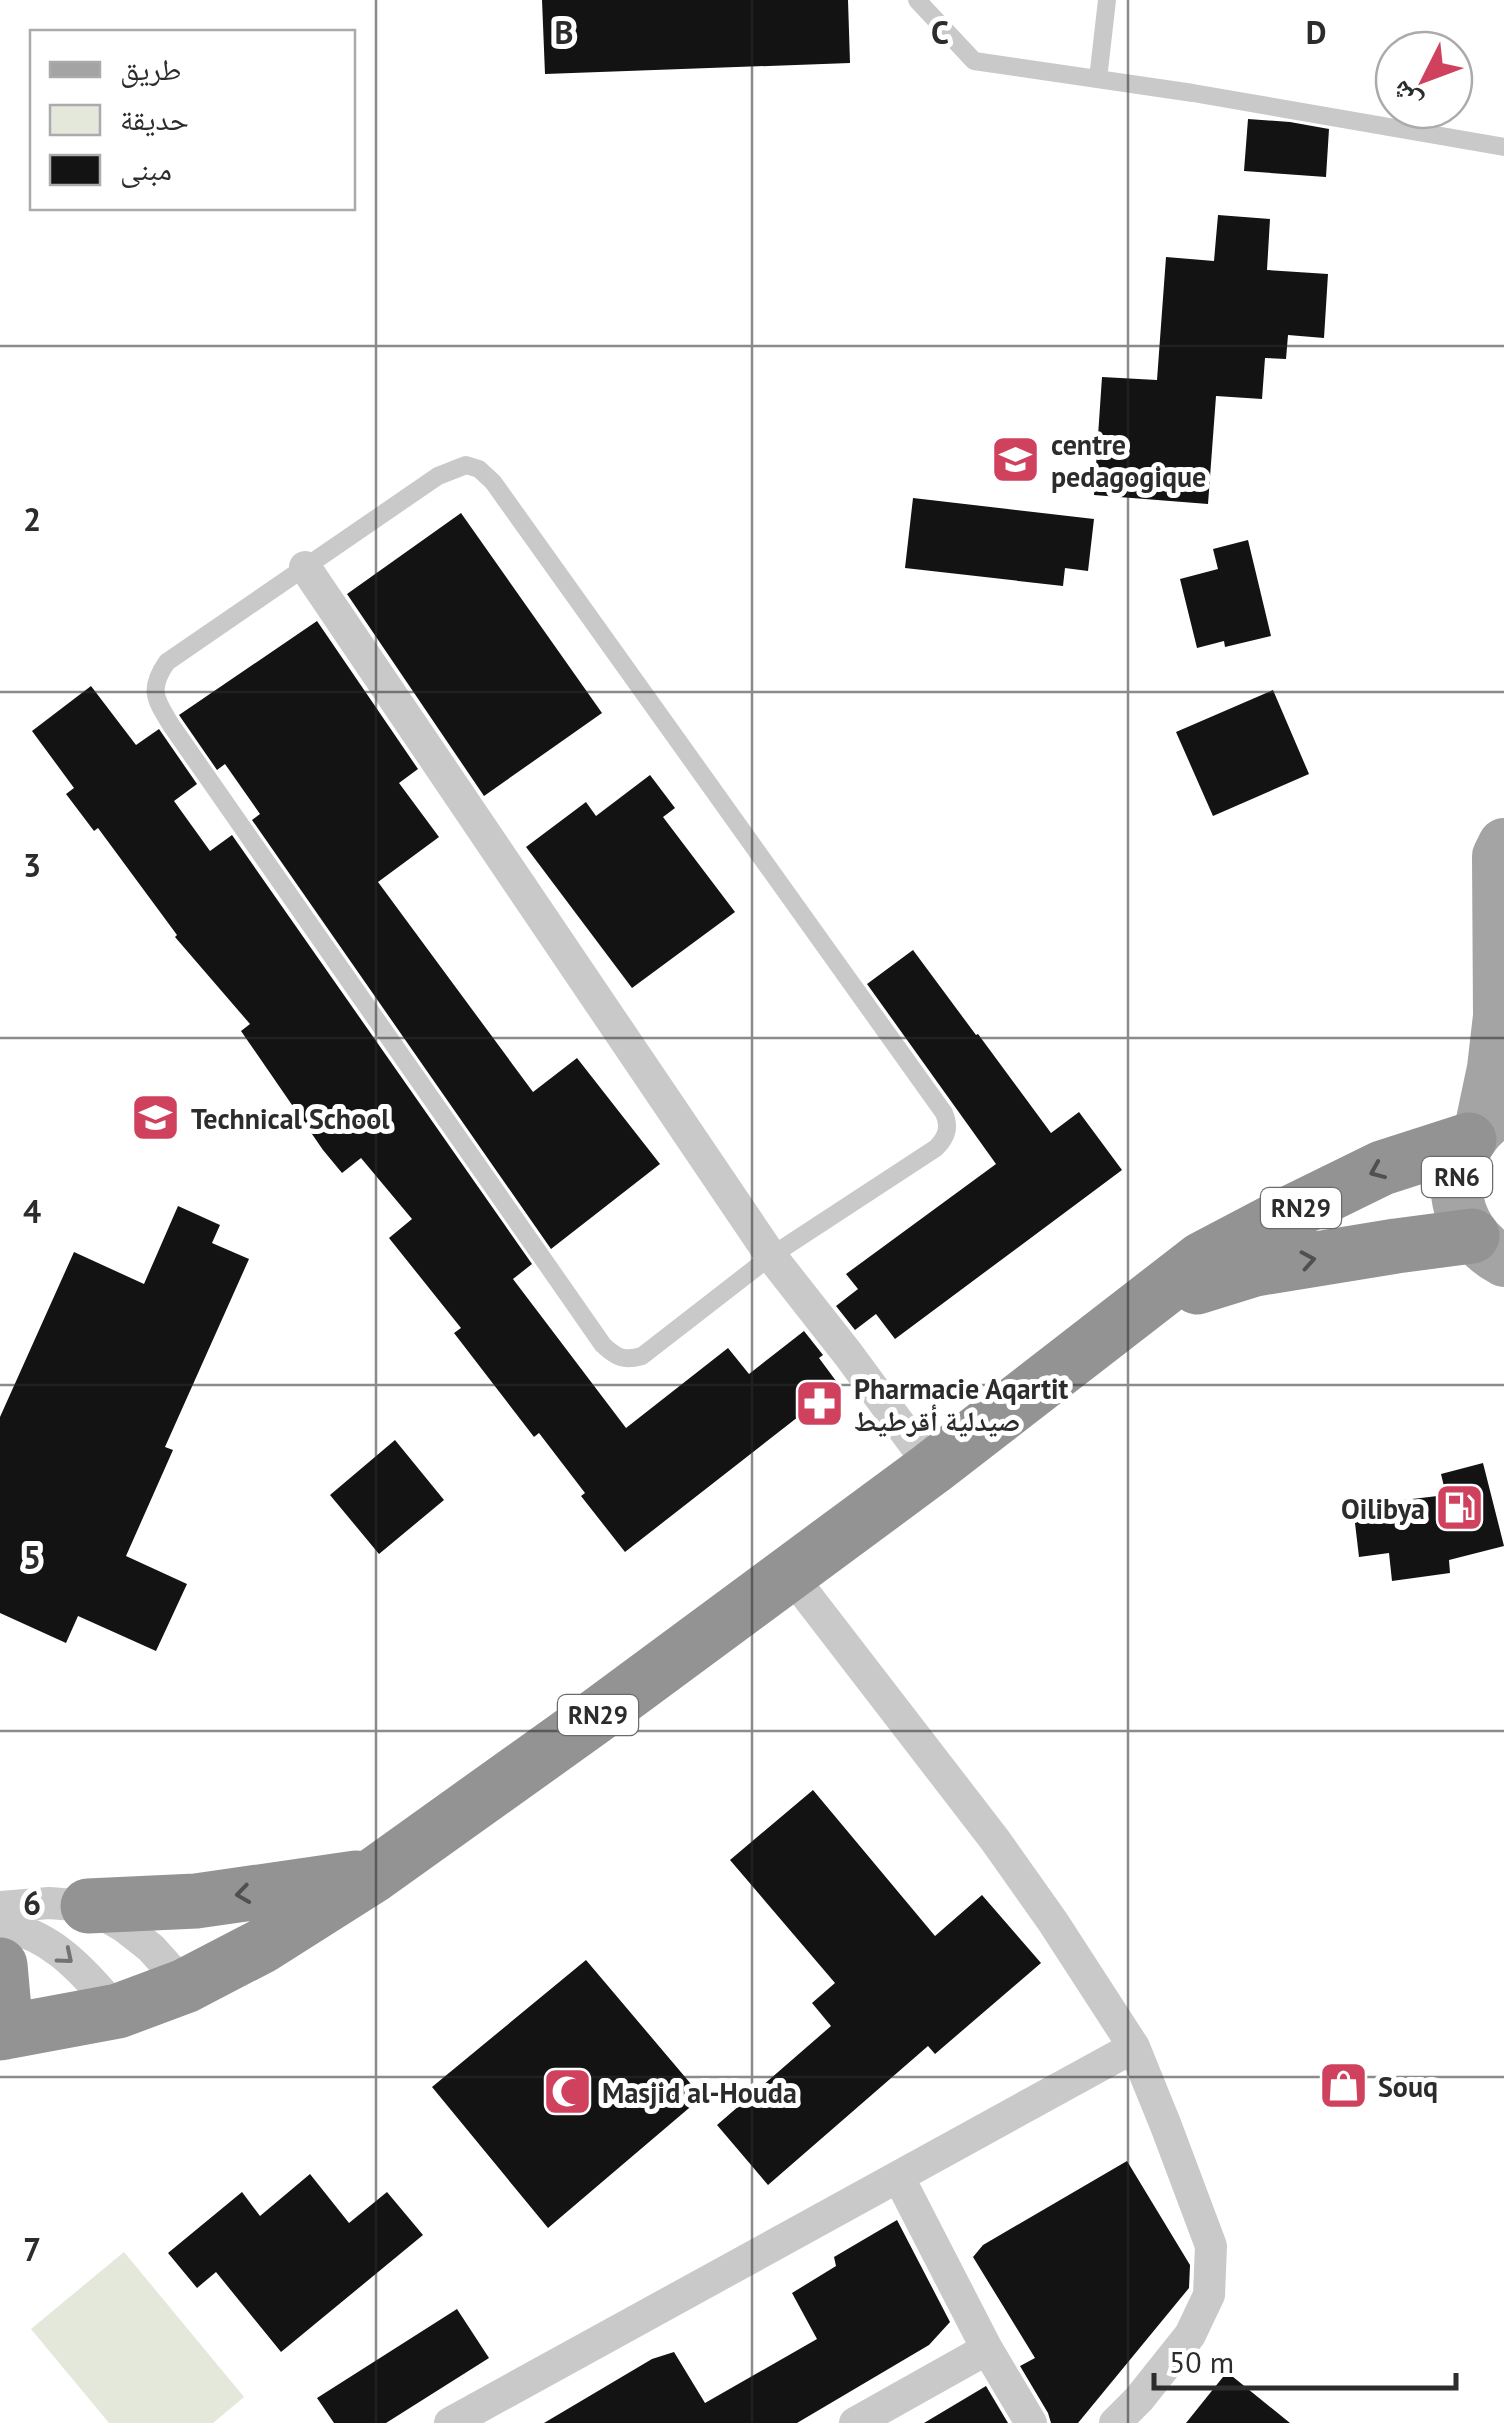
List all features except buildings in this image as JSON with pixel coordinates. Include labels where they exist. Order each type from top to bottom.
[{"type":"highway","name":"RN29","points":[[3,2033],[118,2011],[185,1986],[262,1946],[374,1875],[580,1728],[932,1468],[1202,1260],[1382,1168],[1485,1125]]},
{"type":"highway","name":"RN29","points":[[1147,1303],[1255,1269],[1396,1246],[1493,1261]]},
{"type":"highway","points":[[88,1906],[196,1901],[374,1875]]},
{"type":"highway","points":[[0,1965],[3,2033]]},
{"type":"main road","name":"RN6","points":[[1493,1261],[1461,1213],[1456,1188],[1459,1163],[1485,1125],[1493,1068],[1499,1016],[1498,856],[1504,844]]},
{"type":"street","points":[[305,567],[771,1256],[932,1468]]},
{"type":"street","points":[[790,1574],[995,1840],[1134,2047],[1211,2246],[1209,2295],[1190,2335],[1115,2423]]},
{"type":"street","points":[[0,1906],[88,1906],[151,1948],[185,1986]]},
{"type":"street","points":[[0,1924],[20,1928],[49,1942],[118,2011]]},
{"type":"street","points":[[450,2423],[1134,2047]]},
{"type":"street","points":[[899,2178],[986,2348],[1031,2423]]},
{"type":"street","points":[[855,2423],[986,2348]]},
{"type":"lane","points":[[916,0],[974,61],[1212,96],[1504,147]]},
{"type":"lane","points":[[1098,79],[1107,0]]},
{"type":"lane","points":[[466,465],[479,469],[493,482],[944,1112],[948,1123],[944,1140],[771,1256],[642,1356],[627,1360],[616,1357],[603,1345],[160,706],[155,690],[157,676],[167,662],[305,567],[438,476],[466,465]]},
{"type":"green space","points":[[124,2252],[244,2397],[213,2423],[109,2423],[31,2329]]},
{"type":"place","name":"centre pedagogique","points":[[1016,460]]},
{"type":"place","name":"Technical School","points":[[156,1118]]},
{"type":"place","name":"Pharmacie Aqartit صيدلية أقرطيط","points":[[819,1404]]},
{"type":"place","name":"Oilibya","points":[[1460,1508]]},
{"type":"place","name":"Souq","points":[[1343,2086]]},
{"type":"place","name":"Masjid al-Houda","points":[[567,2092]]}]
